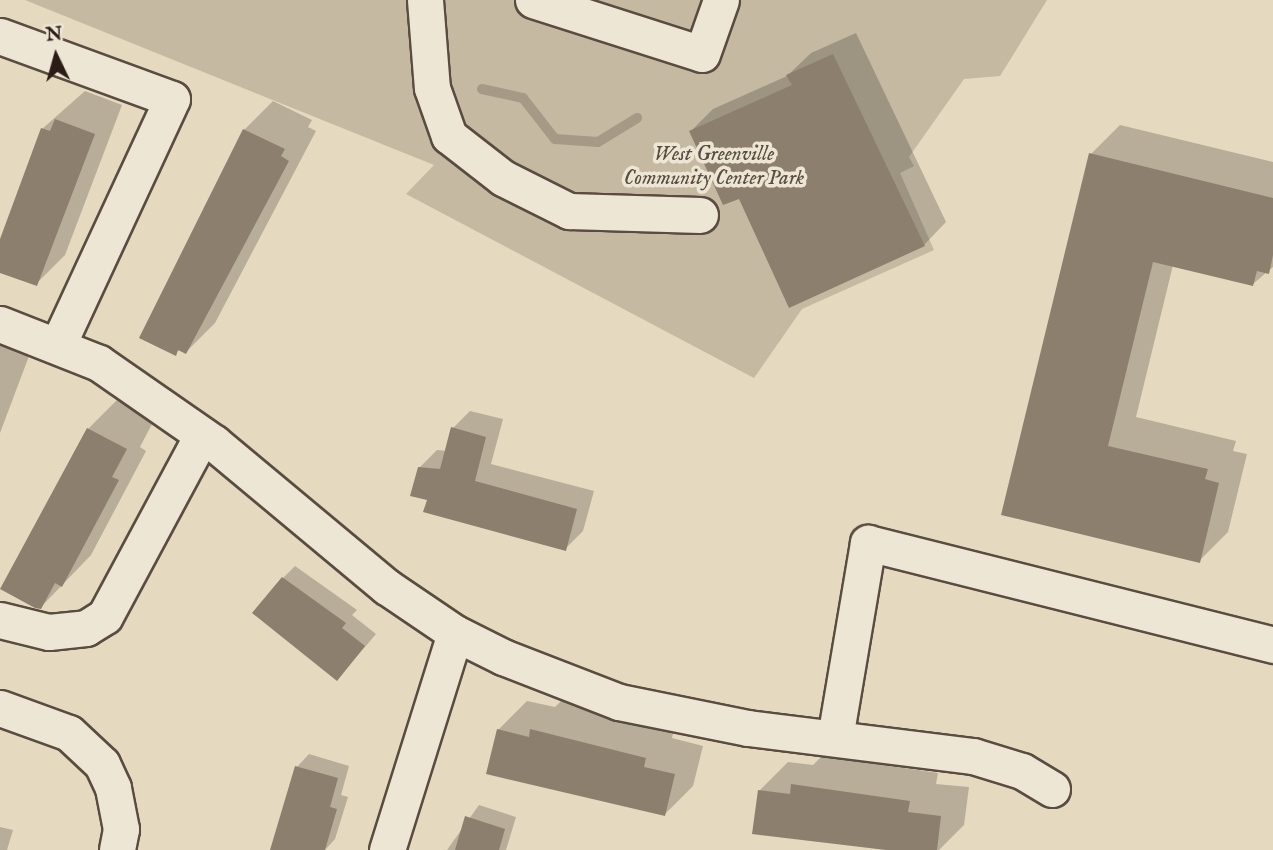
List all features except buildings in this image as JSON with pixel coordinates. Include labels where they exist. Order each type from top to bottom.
[{"type":"lane","points":[[425,0],[432,88],[449,136],[503,178],[569,211],[700,215]]},
{"type":"lane","points":[[533,0],[702,54],[721,0]]},
{"type":"lane","points":[[0,36],[172,99],[58,345]]},
{"type":"lane","points":[[0,324],[99,363],[202,435],[387,587],[455,633],[563,683],[619,702],[738,726],[973,756],[1022,771],[1052,789]]},
{"type":"lane","points":[[0,620],[48,632],[86,628],[105,616],[202,435]]},
{"type":"lane","points":[[835,738],[868,543],[1273,645]]},
{"type":"lane","points":[[387,850],[455,633]]},
{"type":"lane","points":[[0,708],[69,733],[102,764],[113,788],[121,829],[117,850]]},
{"type":"green space","name":"West Greenville Community Center Park","points":[[25,0],[1047,0],[1000,76],[964,79],[909,157],[914,166],[900,173],[934,250],[802,309],[754,378],[406,194],[434,165]]},
{"type":"waterway","points":[[482,89],[523,98],[555,139],[598,142],[637,118]]}]
